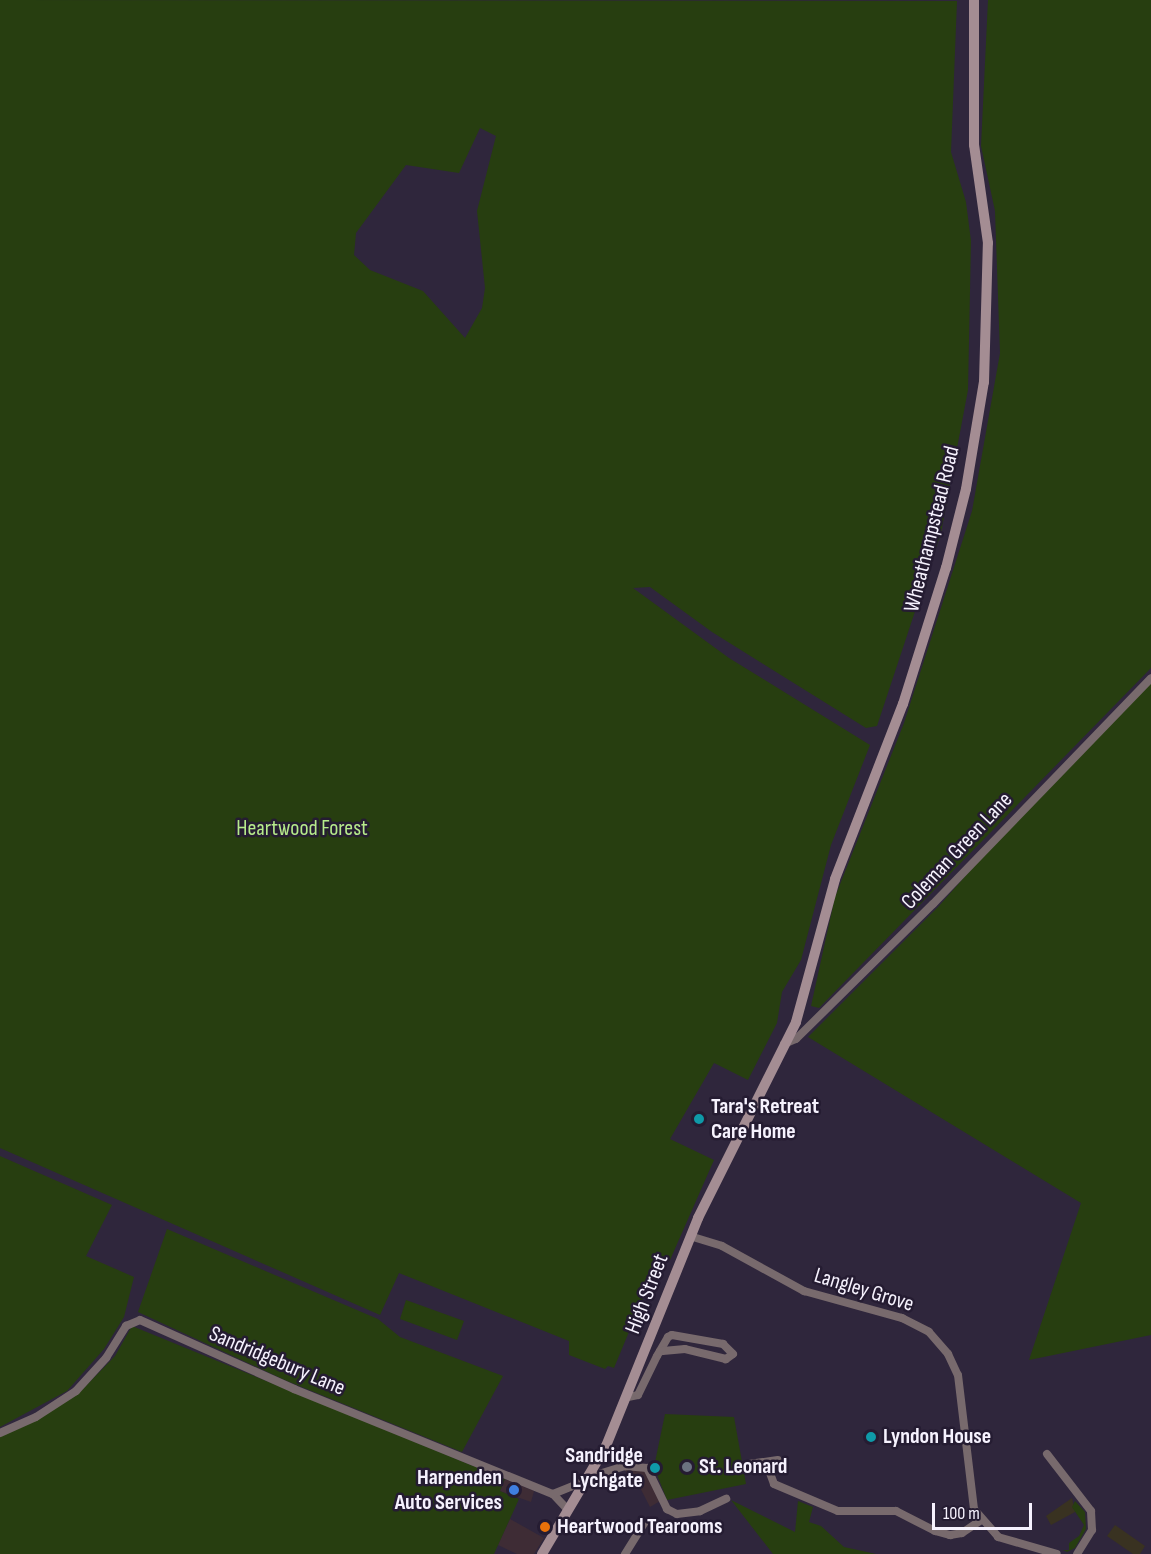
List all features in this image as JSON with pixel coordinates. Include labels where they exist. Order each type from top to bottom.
[{"type":"main road","name":"Wheathampstead Road","points":[[784,1044],[807,991],[835,879],[903,704],[946,568],[979,420],[984,382],[988,243],[974,145],[974,0]]},
{"type":"main road","name":"High Street","points":[[546,1552],[567,1510],[606,1446],[628,1397],[669,1287],[693,1237],[716,1179],[784,1044]]},
{"type":"street","name":"Coleman Green Lane","points":[[784,1044],[796,1039],[933,904],[1151,678]]},
{"type":"street","name":"Langley Grove","points":[[693,1237],[722,1246],[804,1291],[916,1324],[939,1342],[958,1375],[969,1491],[981,1520],[1008,1542],[1057,1554]]},
{"type":"street","name":"Sandridgebury Lane","points":[[0,1432],[36,1417],[76,1391],[106,1358],[126,1326],[140,1320],[294,1389],[553,1494],[567,1510]]},
{"type":"street","points":[[628,1397],[638,1395],[660,1351],[668,1337],[677,1334],[723,1344],[733,1354],[726,1359],[685,1349],[660,1351]]},
{"type":"street","points":[[606,1446],[625,1466]]},
{"type":"street","points":[[1047,1454],[1091,1511],[1092,1530],[1077,1554]]},
{"type":"street","points":[[749,1464],[778,1460]]},
{"type":"street","points":[[766,1462],[774,1484],[838,1512],[896,1511],[934,1532],[950,1534],[962,1533],[981,1520]]},
{"type":"street","points":[[553,1494],[588,1478],[625,1466],[647,1468],[667,1509],[673,1513],[691,1513],[726,1499]]},
{"type":"street","points":[[625,1554],[644,1524]]},
{"type":"shaded area","points":[[625,1469],[647,1471],[660,1501],[650,1507],[634,1476],[627,1477]]},
{"type":"shaded area","points":[[505,1479],[534,1491],[531,1502],[500,1491]]},
{"type":"shaded area","points":[[1072,1498],[1075,1512],[1051,1525],[1046,1516]]},
{"type":"shaded area","points":[[510,1519],[544,1538],[534,1554],[517,1554],[498,1545]]},
{"type":"shaded area","points":[[1115,1525],[1145,1546],[1140,1554],[1133,1554],[1107,1536]]},
{"type":"green space","name":"Heartwood Forest","points":[[0,0],[957,1],[951,152],[966,202],[971,241],[968,390],[941,533],[877,726],[866,728],[712,632],[650,587],[633,588],[729,658],[870,745],[831,845],[801,960],[782,992],[777,1023],[748,1080],[714,1063],[670,1139],[714,1160],[670,1260],[663,1263],[648,1286],[614,1368],[608,1366],[605,1369],[569,1355],[569,1341],[399,1273],[380,1315],[0,1148]],"holes":[[[480,128],[496,136],[477,211],[485,288],[482,308],[465,338],[423,291],[370,270],[354,255],[356,233],[406,165],[459,173]]]},
{"type":"green space","points":[[988,0],[1151,0],[1151,668],[819,1008],[811,1006],[835,897],[904,723],[972,511],[1000,353],[995,211],[981,146]]},
{"type":"green space","points":[[1151,682],[1151,1335],[1029,1360],[1081,1203],[808,1037],[939,906],[996,841]]},
{"type":"green space","points":[[0,1156],[112,1205],[86,1256],[134,1277],[124,1317],[104,1349],[67,1391],[0,1427]]},
{"type":"green space","points":[[167,1229],[378,1319],[400,1337],[503,1376],[462,1452],[287,1381],[138,1312]]},
{"type":"green space","points":[[406,1300],[464,1321],[457,1340],[400,1319]]},
{"type":"green space","points":[[132,1326],[505,1479],[500,1491],[519,1499],[494,1554],[0,1554],[0,1435],[78,1394],[115,1356]]},
{"type":"green space","points":[[665,1414],[734,1417],[746,1484],[667,1500],[654,1467]]},
{"type":"green space","points":[[731,1500],[795,1532],[798,1501],[813,1507],[809,1522],[821,1526],[844,1547],[876,1554],[773,1554]]},
{"type":"green space","points":[[1075,1501],[1085,1512],[1086,1529],[1075,1548],[1067,1552],[1063,1550],[1069,1550],[1069,1543],[1079,1536],[1084,1525],[1072,1507]]},
{"type":"place","name":"Tara's Retreat Care Home","points":[[699,1119]]},
{"type":"place","name":"Lyndon House","points":[[871,1437]]},
{"type":"place","name":"St. Leonard","points":[[687,1467]]},
{"type":"place","name":"Sandridge Lychgate","points":[[655,1468]]},
{"type":"place","name":"Harpenden Auto Services","points":[[514,1490]]},
{"type":"place","name":"Heartwood Tearooms","points":[[545,1527]]}]
